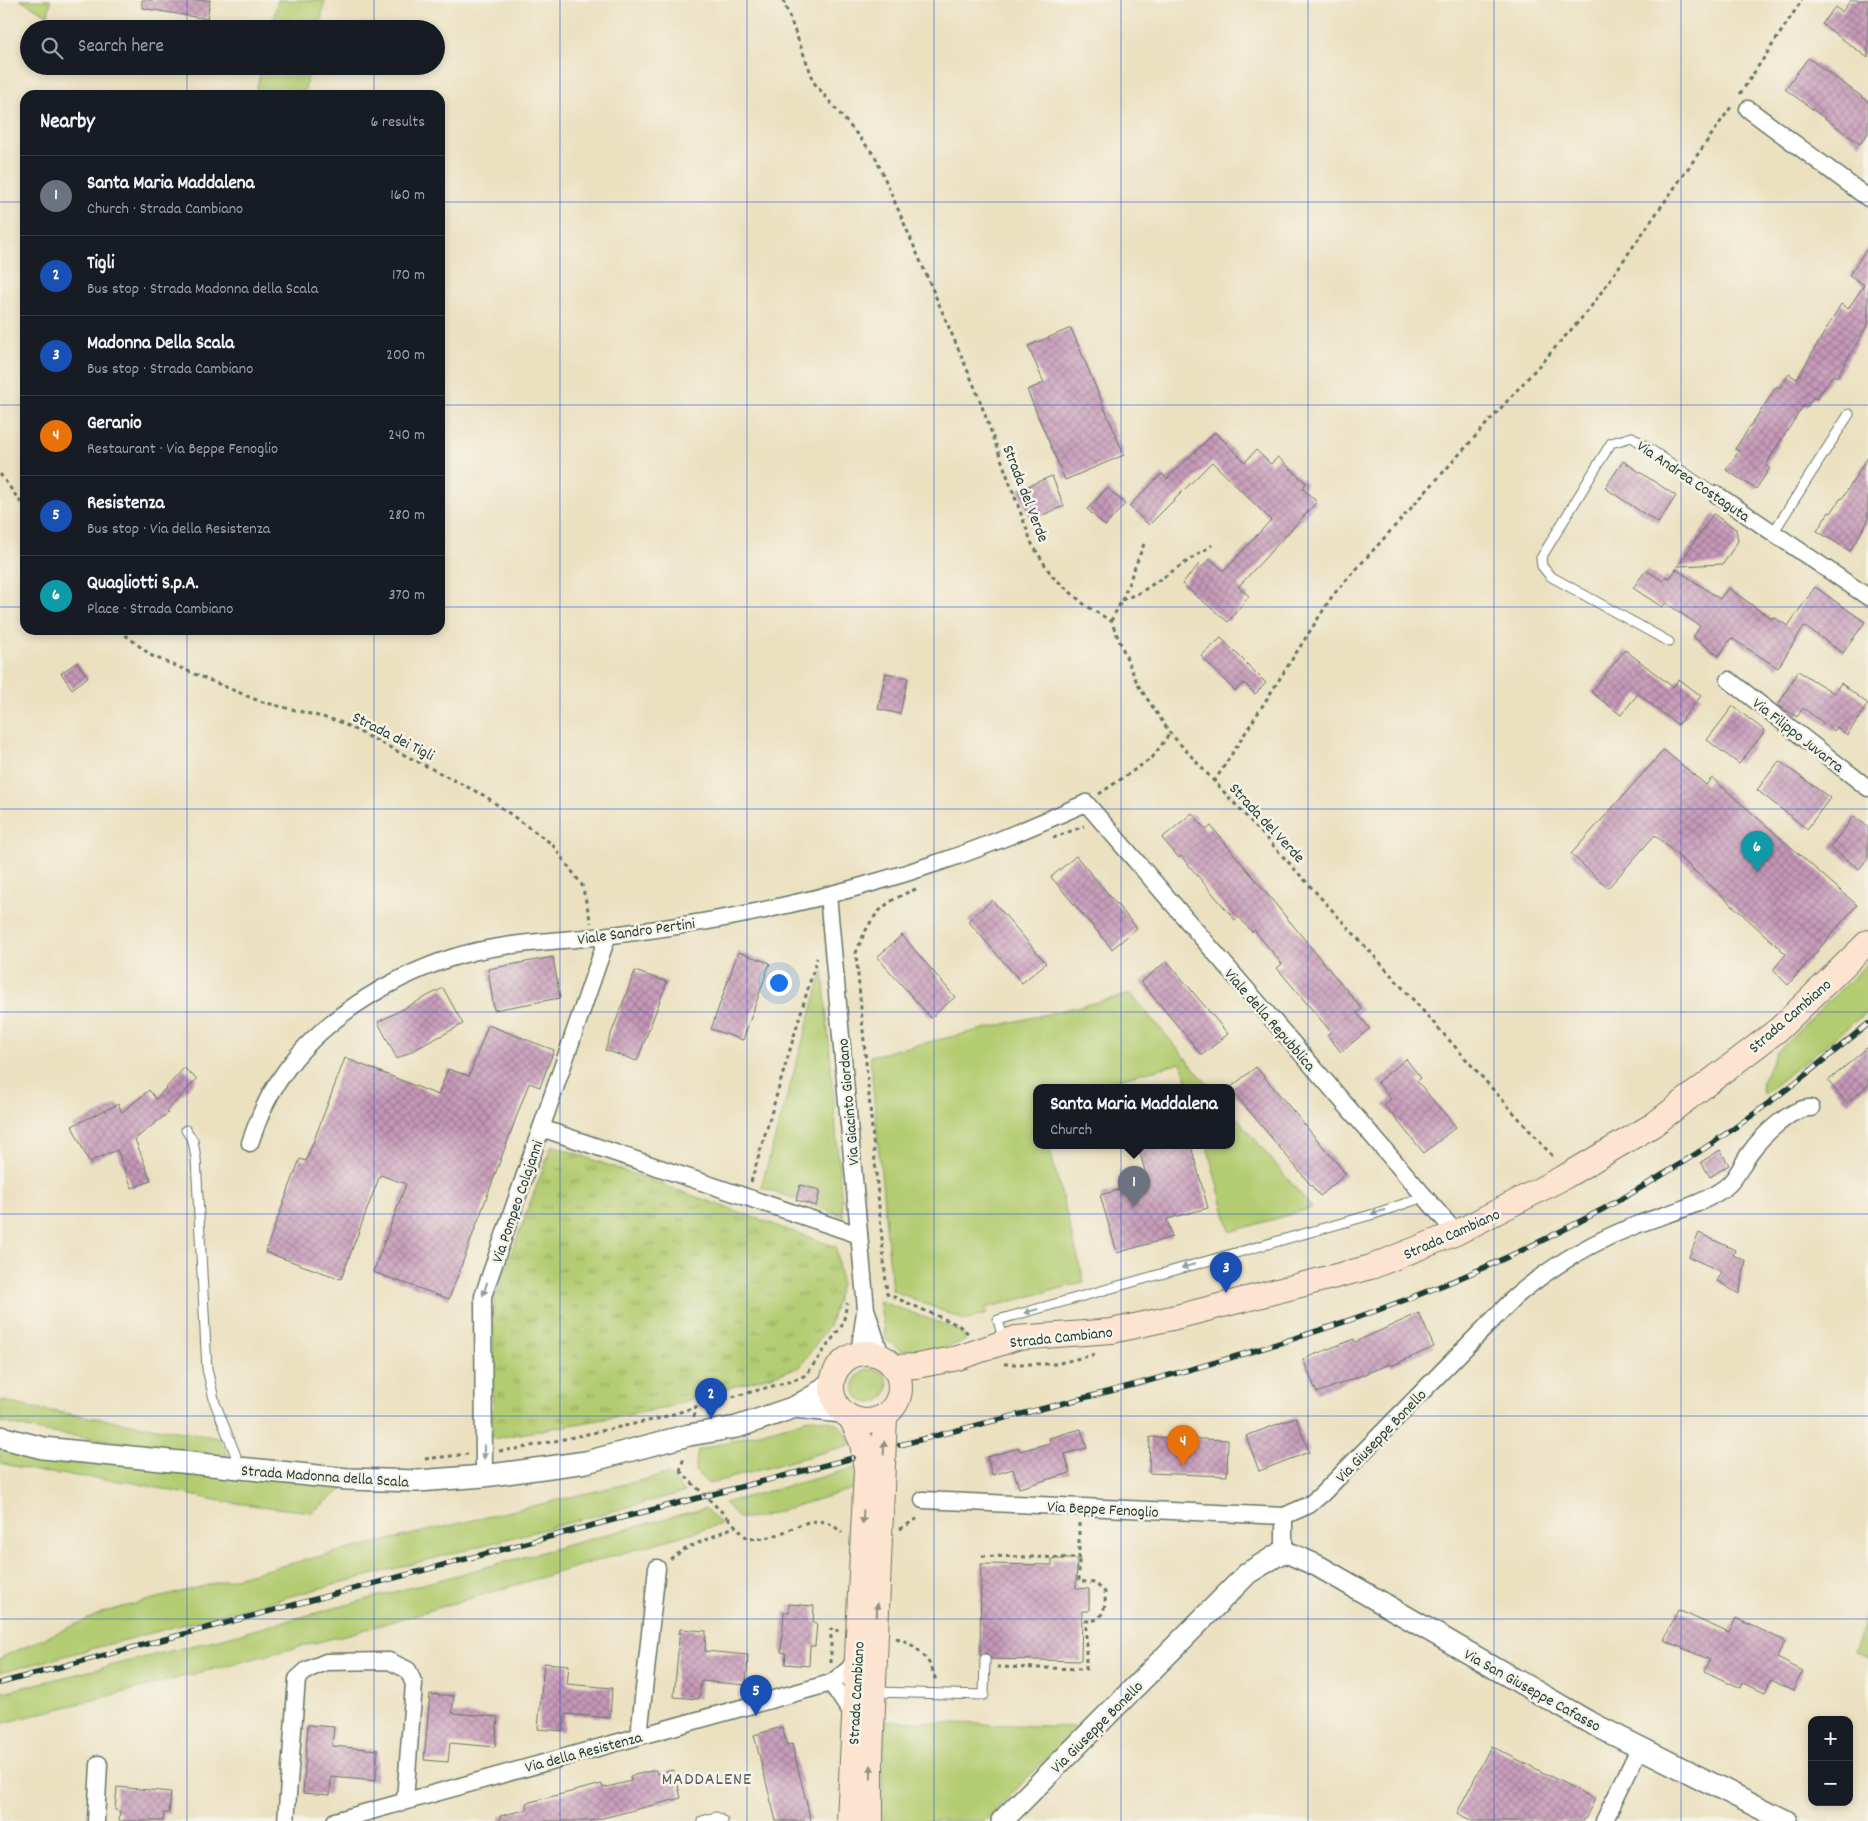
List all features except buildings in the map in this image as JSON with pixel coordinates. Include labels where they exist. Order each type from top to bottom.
[{"type":"main road","name":"Strada Cambiano","points":[[878,1359],[917,1366],[958,1358],[1016,1338],[1112,1331],[1176,1317],[1371,1267],[1456,1233],[1566,1176],[1653,1125],[1779,1029],[1868,942]]},
{"type":"main road","name":"Strada Cambiano","points":[[900,1393],[958,1358]]},
{"type":"main road","points":[[878,1359],[898,1375],[900,1393],[897,1402],[885,1416],[874,1421],[863,1422],[847,1415],[835,1403],[832,1381],[842,1363],[878,1359]]},
{"type":"main road","name":"Strada Cambiano","points":[[847,1415],[862,1443],[866,1470],[841,1662],[854,1717],[849,1821]]},
{"type":"main road","name":"Strada Cambiano","points":[[871,1821],[885,1416]]},
{"type":"street","points":[[1740,103],[1868,198]]},
{"type":"street","name":"Via Andrea Costaguta","points":[[1716,494],[1868,597]]},
{"type":"street","name":"Via Filippo Juvarra","points":[[1729,680],[1868,788]]},
{"type":"street","name":"Viale Sandro Pertini","points":[[250,1143],[260,1114],[270,1094],[294,1060],[330,1025],[378,992],[419,971],[452,958],[515,944],[601,936],[714,920],[828,895],[948,860],[1086,803]]},
{"type":"street","name":"Viale della Repubblica","points":[[1086,803],[1456,1233]]},
{"type":"street","name":"Via Giacinto Giordano","points":[[828,895],[866,1309]]},
{"type":"street","name":"Via Pompeo Colajanni","points":[[484,1476],[482,1296],[541,1128],[601,936]]},
{"type":"street","name":"Via Giuseppe Bonello","points":[[1284,1516],[1309,1505],[1322,1494],[1514,1298],[1534,1281],[1569,1257],[1633,1226],[1682,1209],[1717,1192],[1729,1184],[1757,1143],[1770,1131],[1798,1109],[1811,1108]]},
{"type":"street","points":[[541,1128],[859,1235]]},
{"type":"street","points":[[866,1309],[878,1359]]},
{"type":"street","points":[[866,1309],[878,1359]]},
{"type":"street","points":[[795,1407],[817,1394],[832,1381]]},
{"type":"street","points":[[795,1407],[847,1415]]},
{"type":"street","name":"Strada Madonna della Scala","points":[[0,1437],[43,1448],[241,1469],[348,1479],[418,1481],[484,1476],[586,1462],[689,1435],[737,1426],[795,1407]]},
{"type":"street","name":"Via Beppe Fenoglio","points":[[923,1500],[1284,1516]]},
{"type":"street","points":[[1284,1516],[1284,1551]]},
{"type":"street","name":"Via Giuseppe Bonello","points":[[1002,1821],[1248,1573],[1284,1551]]},
{"type":"street","name":"Via San Giuseppe Cafasso","points":[[1284,1551],[1318,1566],[1587,1721],[1786,1821]]},
{"type":"street","points":[[638,1736],[657,1568]]},
{"type":"street","points":[[286,1821],[297,1679],[307,1670],[326,1662],[389,1660],[408,1670],[414,1684],[405,1800]]},
{"type":"street","name":"Via della Resistenza","points":[[335,1821],[362,1818],[405,1800],[831,1683],[849,1669],[841,1662]]},
{"type":"street","points":[[831,1683],[854,1717]]},
{"type":"street","points":[[1604,1821],[1640,1748]]},
{"type":"street","points":[[96,1821],[99,1764]]},
{"type":"lane","points":[[1773,533],[1849,414]]},
{"type":"lane","name":"Via Andrea Costaguta","points":[[1669,642],[1550,576],[1542,566],[1541,558],[1611,443],[1632,437],[1716,494]]},
{"type":"lane","points":[[186,1130],[193,1141],[196,1158],[207,1369],[215,1403],[241,1469]]},
{"type":"lane","points":[[1004,1342],[998,1320],[1374,1214],[1424,1197]]},
{"type":"lane","points":[[874,1692],[984,1695],[985,1663]]},
{"type":"lane","points":[[702,1821],[716,1817],[722,1821]]},
{"type":"path","name":"Strada del Verde","points":[[783,0],[815,84],[875,156],[976,390],[1032,544],[1052,576],[1085,605],[1111,621],[1138,685],[1170,733],[1551,1152],[1566,1176]]},
{"type":"path","points":[[1214,782],[1333,595],[1588,311],[1740,103],[1802,0]]},
{"type":"path","points":[[0,474],[20,501]]},
{"type":"path","points":[[1111,621],[1122,600],[1144,544]]},
{"type":"path","points":[[1122,600],[1140,592],[1212,545]]},
{"type":"path","name":"Strada dei Tigli","points":[[125,635],[152,656],[259,701],[338,721],[485,796],[552,844],[582,884],[601,936]]},
{"type":"path","points":[[1086,803],[1152,758],[1170,733]]},
{"type":"path","points":[[1047,840],[1100,820]]},
{"type":"path","points":[[921,887],[894,898],[874,916],[856,953],[887,1294],[958,1325],[971,1336]]},
{"type":"path","points":[[747,1197],[816,958],[856,953]]},
{"type":"path","points":[[421,1460],[522,1448],[657,1419],[791,1381],[806,1375],[843,1324],[848,1299]]},
{"type":"path","points":[[689,1435],[696,1407]]},
{"type":"path","points":[[680,1471],[748,1539],[765,1538],[801,1524],[815,1521],[827,1522],[837,1529],[846,1540]]},
{"type":"path","points":[[895,1533],[918,1517],[926,1516]]},
{"type":"path","points":[[985,1663],[1086,1668],[1086,1621],[1092,1622],[1101,1616],[1106,1606],[1105,1592],[1095,1583],[1079,1581],[1079,1517]]},
{"type":"path","points":[[657,1568],[687,1548],[736,1526]]},
{"type":"path","points":[[982,1556],[1079,1558]]},
{"type":"path","points":[[837,1632],[837,1629],[831,1629],[830,1658],[841,1662]]},
{"type":"path","points":[[889,1635],[905,1640],[918,1648],[935,1678],[937,1693]]},
{"type":"green space","points":[[20,0],[51,0],[48,15],[22,1]]},
{"type":"green space","points":[[278,0],[325,0],[321,20],[273,20]]},
{"type":"green space","points":[[260,75],[308,75],[305,90],[256,90]]},
{"type":"green space","points":[[1868,963],[1868,1011],[1763,1095],[1761,1083],[1777,1052]]},
{"type":"green space","points":[[823,970],[843,1216],[761,1187]]},
{"type":"green space","points":[[1131,994],[1208,1084],[1189,1084],[1181,1063],[1100,1084],[1033,1084],[1033,1149],[1050,1149],[1084,1282],[986,1308],[987,1314],[964,1320],[892,1290],[870,1056]]},
{"type":"green space","points":[[1235,1116],[1312,1208],[1230,1232],[1208,1149],[1235,1149]]},
{"type":"green space","points":[[552,1145],[836,1247],[841,1284],[830,1324],[800,1367],[666,1408],[492,1439],[494,1299]]},
{"type":"green space","points":[[879,1301],[957,1329],[963,1334],[965,1341],[924,1353],[906,1352],[886,1340]]},
{"type":"green space","points":[[871,1369],[883,1374],[888,1386],[883,1398],[871,1403],[859,1398],[854,1386],[859,1374]]},
{"type":"green space","points":[[0,1400],[27,1407],[219,1438],[229,1457],[45,1432],[0,1422]]},
{"type":"green space","points":[[813,1418],[838,1424],[848,1437],[850,1445],[708,1484],[695,1471],[698,1450]]},
{"type":"green space","points":[[0,1443],[347,1486],[312,1512],[225,1502],[129,1482],[41,1472],[0,1463]]},
{"type":"green space","points":[[859,1467],[858,1485],[852,1489],[757,1518],[739,1518],[724,1503]]},
{"type":"green space","points":[[668,1474],[685,1492],[0,1673],[0,1658],[104,1612],[308,1559]]},
{"type":"green space","points":[[705,1508],[721,1524],[357,1632],[0,1724],[0,1693],[231,1636]]},
{"type":"green space","points":[[1868,1607],[1868,1659],[1854,1652]]},
{"type":"green space","points":[[885,1721],[1077,1727],[985,1821],[881,1821]]},
{"type":"railway","points":[[900,1445],[1134,1385],[1289,1340],[1365,1315],[1440,1286],[1514,1254],[1626,1196],[1707,1147],[1768,1104],[1868,1024]]},
{"type":"railway","points":[[0,1683],[853,1458]]},
{"type":"place","name":"Quagliotti S.p.A.","points":[[1757,872]]},
{"type":"place","name":"Santa Maria Maddalena","points":[[1134,1207]]},
{"type":"place","name":"Madonna Della Scala","points":[[1226,1293]]},
{"type":"place","name":"Tigli","points":[[711,1419]]},
{"type":"place","name":"Geranio","points":[[1183,1466]]},
{"type":"place","name":"Resistenza","points":[[756,1716]]},
{"type":"district","name":"MADDALENE","points":[[707,1778]]}]
